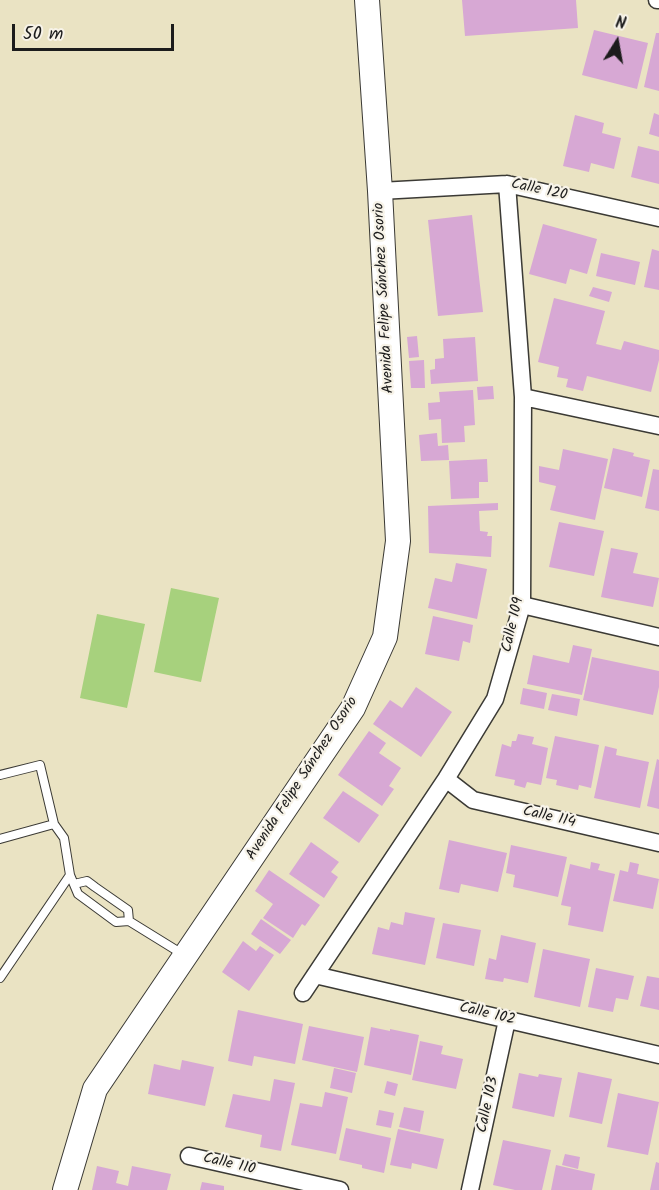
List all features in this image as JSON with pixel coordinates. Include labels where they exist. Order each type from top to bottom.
[{"type":"street","name":"Avenida Felipe Sánchez Osorio","points":[[65,1190],[95,1089],[353,708],[385,637],[398,541],[380,191],[367,0]]},
{"type":"street","name":"Calle 120","points":[[380,191],[507,184],[659,218]]},
{"type":"street","name":"Calle 109","points":[[303,993],[446,780],[495,699],[522,605],[523,397],[507,184]]},
{"type":"street","points":[[523,397],[659,426]]},
{"type":"street","points":[[522,605],[659,637]]},
{"type":"street","name":"Calle 114","points":[[446,780],[473,800],[659,843]]},
{"type":"street","name":"Calle 102","points":[[315,975],[659,1055]]},
{"type":"street","name":"Calle 103","points":[[470,1190],[507,1020]]},
{"type":"street","name":"Calle 110","points":[[189,1156],[340,1190]]},
{"type":"lane","points":[[0,775],[40,765],[54,824],[64,838],[70,875],[78,894],[116,922],[129,921],[185,956]]},
{"type":"lane","points":[[0,838],[54,824]]},
{"type":"lane","points":[[1,975],[70,875]]},
{"type":"lane","points":[[74,884],[87,881],[128,910],[129,921]]},
{"type":"green space","points":[[171,588],[219,598],[201,682],[154,672]]},
{"type":"green space","points":[[97,614],[145,624],[127,708],[80,698]]},
{"type":"building","points":[[462,0],[576,0],[578,28],[465,36]]},
{"type":"building","points":[[594,30],[648,43],[637,89],[582,75]]},
{"type":"building","points":[[656,33],[659,33],[659,91],[644,87]]},
{"type":"building","points":[[654,113],[659,115],[659,137],[649,134]]},
{"type":"building","points":[[575,115],[604,123],[602,133],[621,138],[614,169],[591,163],[589,172],[563,166]]},
{"type":"building","points":[[638,146],[659,151],[659,184],[631,177]]},
{"type":"building","points":[[472,215],[483,312],[438,316],[428,220]]},
{"type":"building","points":[[543,224],[597,239],[587,274],[570,269],[566,284],[529,274]]},
{"type":"building","points":[[652,249],[659,251],[659,290],[644,287]]},
{"type":"building","points":[[601,253],[640,262],[635,285],[596,276]]},
{"type":"building","points":[[593,287],[612,292],[609,302],[589,296]]},
{"type":"building","points":[[554,298],[605,311],[596,344],[621,350],[624,341],[659,350],[659,360],[651,392],[587,376],[583,391],[566,387],[568,379],[557,377],[559,367],[538,362]]},
{"type":"building","points":[[417,336],[419,357],[409,358],[407,337]]},
{"type":"building","points":[[475,337],[478,381],[431,384],[430,370],[435,369],[435,359],[444,358],[443,339]]},
{"type":"building","points":[[424,360],[425,388],[411,388],[409,361]]},
{"type":"building","points":[[493,386],[494,399],[478,400],[477,387]]},
{"type":"building","points":[[473,390],[475,425],[464,426],[465,442],[442,443],[441,419],[429,420],[428,403],[440,402],[439,392]]},
{"type":"building","points":[[437,433],[438,446],[448,445],[449,460],[421,461],[419,435]]},
{"type":"building","points":[[613,448],[650,460],[642,497],[604,488]]},
{"type":"building","points":[[563,449],[608,459],[595,520],[550,510],[556,486],[539,482],[539,466],[559,470]]},
{"type":"building","points":[[487,459],[488,482],[479,482],[479,498],[451,499],[449,461]]},
{"type":"building","points":[[653,469],[659,470],[659,511],[645,508]]},
{"type":"building","points":[[498,503],[498,510],[479,511],[480,531],[488,532],[487,536],[492,536],[491,557],[429,553],[428,506]]},
{"type":"building","points":[[559,522],[604,531],[594,576],[549,567]]},
{"type":"building","points":[[611,548],[638,553],[633,573],[659,578],[653,607],[601,597]]},
{"type":"building","points":[[456,563],[487,569],[477,619],[428,608],[435,578],[452,582]]},
{"type":"building","points":[[433,616],[473,625],[470,643],[463,641],[459,661],[425,654]]},
{"type":"building","points":[[573,645],[592,649],[582,695],[527,684],[533,655],[569,663]]},
{"type":"building","points":[[592,657],[659,671],[659,687],[653,715],[583,700]]},
{"type":"building","points":[[416,687],[452,712],[421,757],[373,724],[390,700],[402,708]]},
{"type":"building","points":[[523,688],[547,693],[544,709],[520,704]]},
{"type":"building","points":[[552,694],[580,699],[577,716],[548,710]]},
{"type":"building","points":[[369,731],[386,743],[379,753],[401,768],[389,786],[394,789],[382,806],[338,775]]},
{"type":"building","points":[[518,734],[534,737],[532,744],[548,748],[541,785],[527,782],[525,788],[514,785],[515,780],[495,776],[502,744],[511,747],[512,741],[516,741]]},
{"type":"building","points":[[555,736],[599,745],[591,788],[579,785],[578,790],[556,785],[557,780],[546,778]]},
{"type":"building","points":[[605,746],[617,749],[616,755],[649,762],[640,808],[594,798]]},
{"type":"building","points":[[657,759],[659,760],[659,809],[647,806]]},
{"type":"building","points":[[343,791],[379,815],[359,843],[323,818]]},
{"type":"building","points":[[449,840],[507,853],[498,892],[461,884],[459,893],[439,889]]},
{"type":"building","points":[[311,842],[339,862],[331,872],[338,877],[324,898],[289,874]]},
{"type":"building","points":[[511,845],[567,857],[558,897],[513,887],[515,875],[506,873]]},
{"type":"building","points":[[591,862],[600,864],[598,870],[615,874],[603,932],[568,925],[571,907],[561,905],[570,864],[590,869]]},
{"type":"building","points":[[630,862],[639,864],[637,874],[659,879],[653,909],[613,901],[620,870],[628,872]]},
{"type":"building","points":[[269,870],[320,905],[305,926],[302,924],[293,938],[263,918],[273,904],[255,891]]},
{"type":"building","points":[[405,912],[435,918],[425,965],[372,954],[378,927],[389,930],[391,922],[403,925]]},
{"type":"building","points":[[261,919],[291,940],[280,954],[251,934]]},
{"type":"building","points":[[443,923],[481,930],[474,966],[436,958]]},
{"type":"building","points":[[501,935],[536,943],[528,983],[504,978],[503,982],[485,979],[489,958],[496,960]]},
{"type":"building","points":[[243,941],[256,951],[260,946],[274,955],[249,991],[222,972]]},
{"type":"building","points":[[543,949],[590,959],[580,1007],[534,997]]},
{"type":"building","points":[[596,968],[634,976],[628,1000],[616,998],[613,1012],[588,1007]]},
{"type":"building","points":[[647,976],[659,978],[659,1010],[640,1006]]},
{"type":"building","points":[[238,1010],[303,1024],[295,1064],[254,1056],[252,1066],[228,1061]]},
{"type":"building","points":[[309,1026],[364,1037],[357,1072],[302,1060]]},
{"type":"building","points":[[371,1027],[419,1035],[411,1075],[364,1065]]},
{"type":"building","points":[[420,1041],[443,1046],[441,1054],[463,1059],[456,1089],[412,1080]]},
{"type":"building","points":[[182,1060],[214,1067],[205,1106],[148,1094],[154,1064],[180,1070]]},
{"type":"building","points":[[334,1068],[356,1073],[352,1093],[330,1088]]},
{"type":"building","points":[[578,1072],[612,1079],[602,1124],[569,1117]]},
{"type":"building","points":[[519,1073],[562,1078],[554,1117],[512,1108]]},
{"type":"building","points":[[274,1079],[295,1083],[281,1151],[260,1147],[262,1135],[225,1127],[233,1094],[270,1101]]},
{"type":"building","points":[[387,1081],[398,1084],[395,1096],[384,1093]]},
{"type":"building","points":[[325,1092],[348,1097],[336,1154],[291,1145],[300,1103],[322,1107]]},
{"type":"building","points":[[618,1093],[659,1102],[648,1155],[607,1147]]},
{"type":"building","points":[[404,1107],[424,1111],[420,1132],[399,1127]]},
{"type":"building","points":[[379,1110],[394,1113],[391,1128],[376,1125]]},
{"type":"building","points":[[346,1128],[391,1138],[384,1173],[339,1160]]},
{"type":"building","points":[[398,1129],[444,1139],[437,1169],[412,1163],[411,1169],[390,1165]]},
{"type":"building","points":[[503,1140],[551,1150],[542,1190],[515,1190],[493,1185]]},
{"type":"building","points":[[565,1154],[580,1157],[578,1169],[562,1165]]},
{"type":"building","points":[[656,1162],[659,1163],[659,1190],[650,1190]]},
{"type":"building","points":[[556,1165],[595,1174],[592,1190],[551,1190]]},
{"type":"building","points":[[97,1166],[119,1171],[116,1183],[128,1186],[132,1166],[171,1174],[167,1190],[92,1190]]},
{"type":"building","points":[[202,1182],[224,1186],[224,1190],[200,1190]]}]
